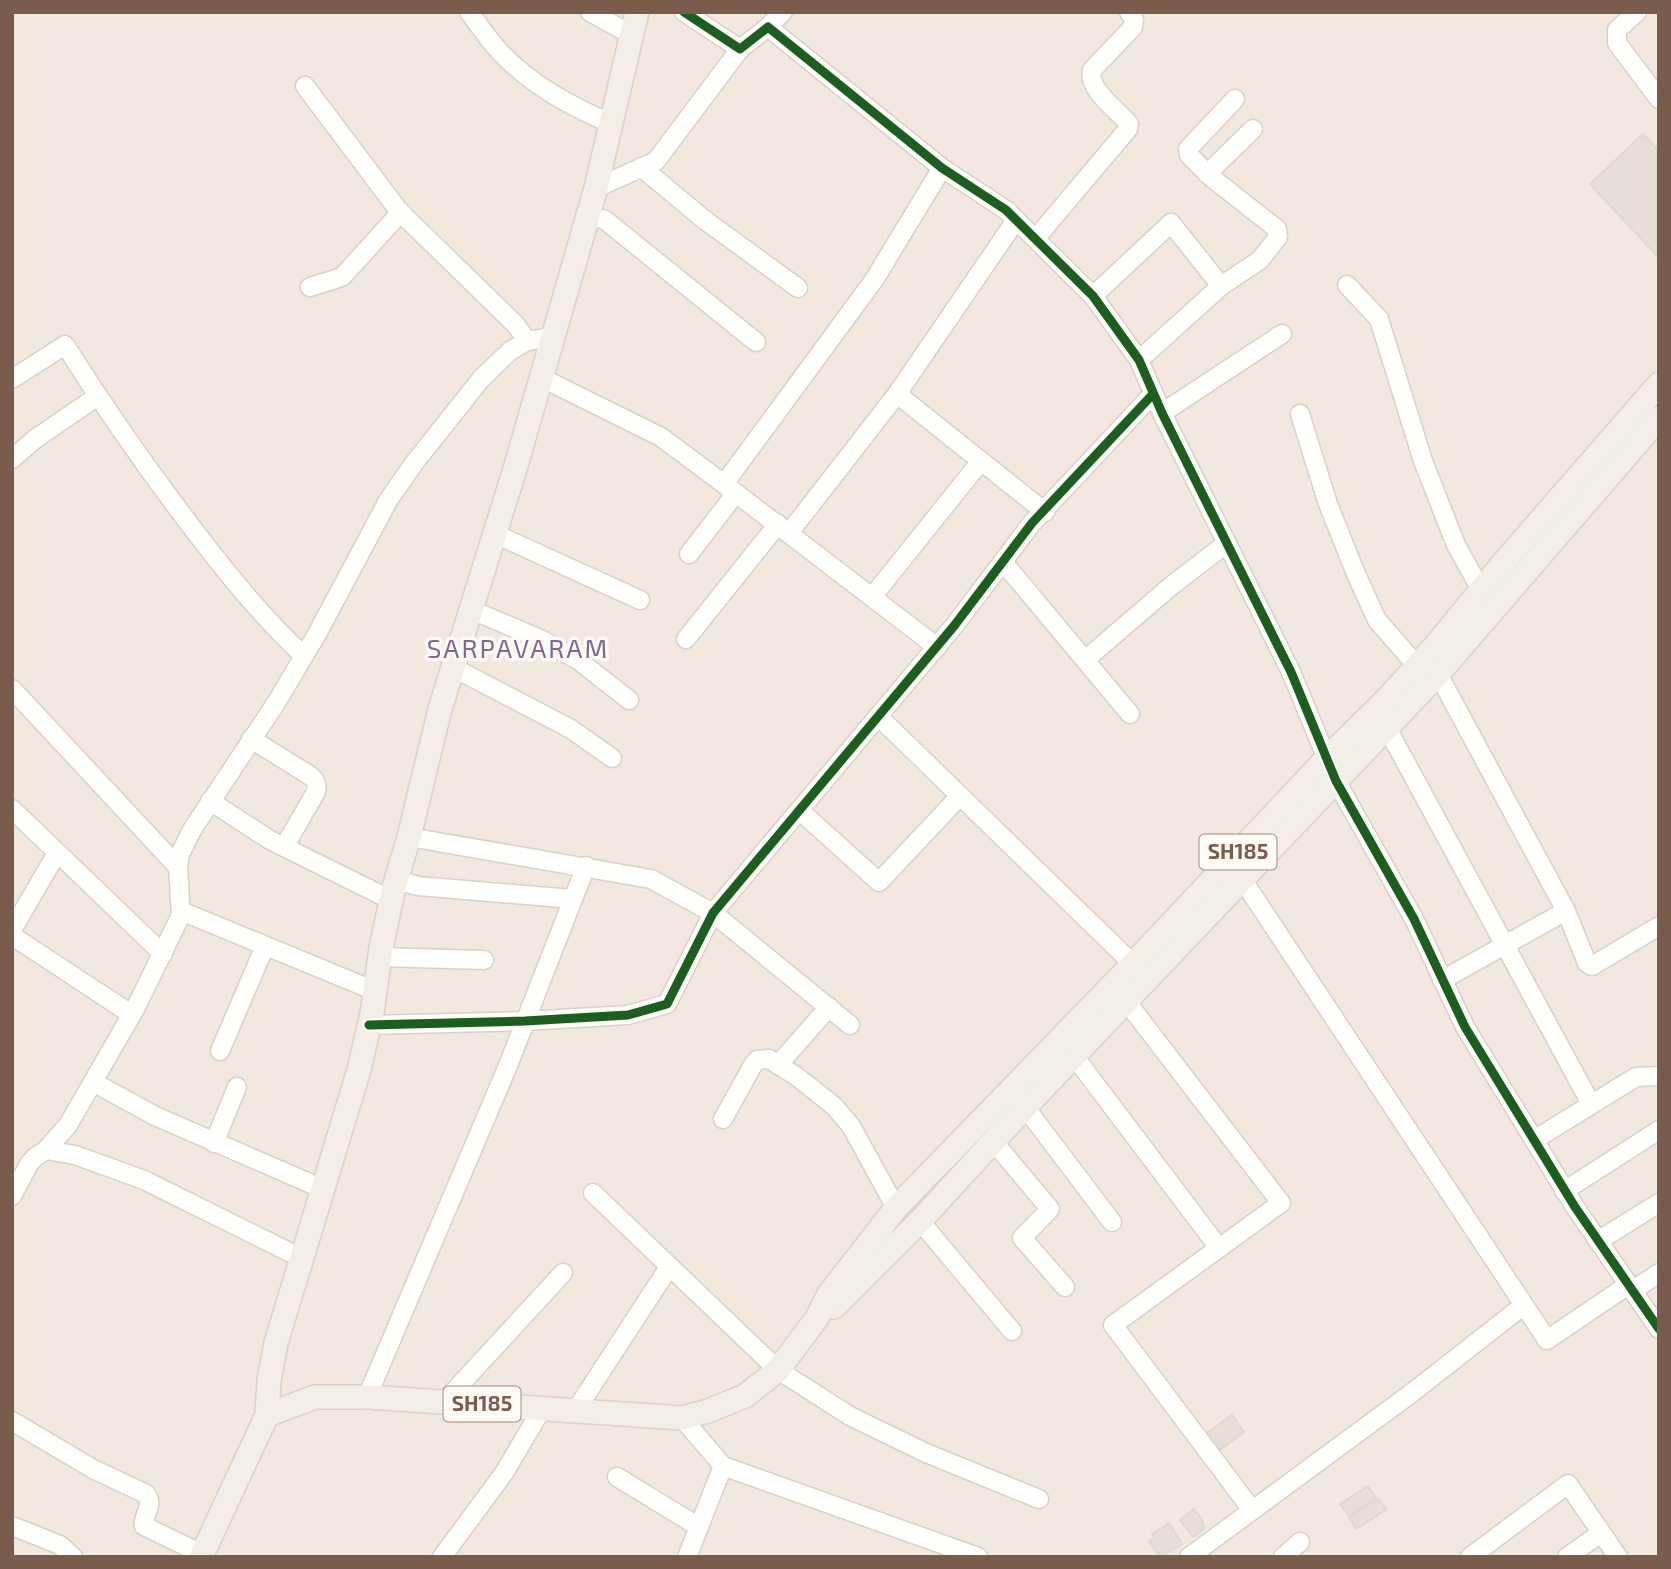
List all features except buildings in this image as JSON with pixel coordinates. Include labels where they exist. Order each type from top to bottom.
[{"type":"main road","points":[[201,1556],[267,1415],[269,1380],[276,1343],[346,1117],[369,1025],[394,890],[440,709],[542,379],[596,188],[637,12]]},
{"type":"main road","name":"SH185","points":[[817,1318],[841,1302],[920,1221],[1025,1107],[1387,728],[1481,590],[1659,384]]},
{"type":"main road","name":"SH185","points":[[267,1415],[315,1397],[367,1397],[542,1407],[635,1417],[682,1418],[745,1396],[778,1370],[817,1318],[829,1294],[896,1208],[1133,964],[1327,758],[1427,670],[1659,418]]},
{"type":"street","points":[[469,12],[499,50],[533,81],[576,109],[612,124]]},
{"type":"street","points":[[590,12],[632,36]]},
{"type":"street","points":[[684,12],[740,50]]},
{"type":"street","points":[[596,188],[656,161],[740,50],[783,12]]},
{"type":"street","points":[[1036,238],[1128,128],[1129,124],[1094,85],[1090,75],[1133,27],[1134,19],[1129,12]]},
{"type":"street","points":[[1637,12],[1618,30],[1617,43],[1659,99]]},
{"type":"street","points":[[768,27],[942,168],[1006,210],[1093,296],[1139,360],[1162,413],[1291,672],[1336,781],[1414,919],[1465,1027],[1564,1191],[1659,1329]]},
{"type":"street","points":[[305,86],[401,212],[509,318],[527,341]]},
{"type":"street","points":[[1139,360],[1221,286],[1260,260],[1278,237],[1277,229],[1207,174],[1189,155],[1188,149],[1235,99]]},
{"type":"street","points":[[1207,174],[1253,129]]},
{"type":"street","points":[[641,167],[706,221],[798,288]]},
{"type":"street","points":[[689,554],[730,488],[874,280],[942,168]]},
{"type":"street","points":[[310,287],[342,277],[401,212]]},
{"type":"street","points":[[587,215],[606,220],[756,342]]},
{"type":"street","points":[[686,639],[897,394],[1016,220]]},
{"type":"street","points":[[1093,296],[1171,223],[1221,286]]},
{"type":"street","points":[[1347,285],[1379,319],[1423,461],[1456,545],[1481,590]]},
{"type":"street","points":[[1162,413],[1282,334]]},
{"type":"street","points":[[12,1195],[29,1164],[46,1150],[68,1125],[131,1014],[163,954],[181,911],[178,867],[180,854],[210,801],[303,656],[354,569],[383,510],[408,472],[481,379],[510,351],[527,341],[553,337]]},
{"type":"street","points":[[12,379],[65,345],[161,488],[223,568],[276,630],[303,656]]},
{"type":"street","points":[[542,379],[661,437],[937,647]]},
{"type":"street","points":[[897,394],[1045,512]]},
{"type":"street","points":[[369,1025],[628,1015],[667,1004],[713,913],[937,647],[1032,523],[1153,394]]},
{"type":"street","points":[[12,459],[35,439],[97,396]]},
{"type":"street","points":[[1300,414],[1328,504],[1377,620],[1427,670],[1566,911],[1587,963],[1596,966],[1659,926]]},
{"type":"street","points":[[872,597],[981,461]]},
{"type":"street","points":[[495,534],[640,600]]},
{"type":"street","points":[[1085,660],[1171,586],[1227,543]]},
{"type":"street","points":[[1003,562],[1130,714]]},
{"type":"street","points":[[472,610],[540,639],[578,660],[629,701]]},
{"type":"street","points":[[454,668],[571,729],[612,758]]},
{"type":"street","points":[[12,689],[178,867]]},
{"type":"street","points":[[878,716],[1133,964]]},
{"type":"street","points":[[1387,728],[1591,1104]]},
{"type":"street","points":[[251,739],[313,778],[317,785],[316,792],[284,847]]},
{"type":"street","points":[[799,810],[879,882],[960,796]]},
{"type":"street","points":[[210,801],[284,847],[394,890],[418,886],[573,899]]},
{"type":"street","points":[[12,809],[163,954]]},
{"type":"street","points":[[409,838],[651,879],[713,913],[850,1025]]},
{"type":"street","points":[[57,853],[12,932],[15,937],[131,1014]]},
{"type":"street","points":[[367,1397],[525,1021],[586,866]]},
{"type":"street","points":[[1242,880],[1547,1340],[1659,1273]]},
{"type":"street","points":[[181,911],[375,991]]},
{"type":"street","points":[[1442,980],[1566,911]]},
{"type":"street","points":[[220,1051],[265,946]]},
{"type":"street","points":[[380,957],[484,960]]},
{"type":"street","points":[[1126,1001],[1281,1203],[1114,1325],[1252,1510]]},
{"type":"street","points":[[778,1065],[829,1007]]},
{"type":"street","points":[[1074,1056],[1219,1248]]},
{"type":"street","points":[[723,1119],[757,1059],[769,1059],[796,1076],[834,1107],[851,1126],[896,1208]]},
{"type":"street","points":[[1534,1140],[1636,1077],[1659,1076]]},
{"type":"street","points":[[93,1082],[155,1116],[323,1189]]},
{"type":"street","points":[[214,1143],[237,1087]]},
{"type":"street","points":[[1025,1107],[1112,1222]]},
{"type":"street","points":[[1564,1191],[1659,1130]]},
{"type":"street","points":[[993,1141],[1050,1209],[1022,1238],[1065,1287]]},
{"type":"street","points":[[46,1150],[75,1155],[144,1180],[301,1258]]},
{"type":"street","points":[[593,1193],[778,1370],[850,1416],[926,1453],[1038,1499]]},
{"type":"street","points":[[1598,1241],[1659,1203]]},
{"type":"street","points":[[920,1221],[1012,1331]]},
{"type":"street","points":[[576,1410],[669,1267]]},
{"type":"street","points":[[443,1402],[563,1273]]},
{"type":"street","points":[[1189,1557],[1413,1392],[1524,1305]]},
{"type":"street","points":[[442,1557],[503,1473],[542,1407]]},
{"type":"street","points":[[682,1418],[723,1466],[978,1557]]},
{"type":"street","points":[[12,1421],[93,1469],[146,1494],[150,1499],[150,1506],[143,1522],[144,1526],[201,1556]]},
{"type":"street","points":[[687,1557],[723,1466]]},
{"type":"street","points":[[617,1477],[699,1527]]},
{"type":"street","points":[[1470,1557],[1568,1485],[1618,1557]]},
{"type":"street","points":[[12,1526],[60,1545],[73,1557]]},
{"type":"street","points":[[1567,1557],[1601,1533]]},
{"type":"street","points":[[1283,1557],[1300,1542]]},
{"type":"shaded area","points":[[12,12],[1659,12],[1659,1557],[12,1557]]},
{"type":"cycle path","points":[[684,12],[740,49],[768,27],[942,168],[1006,210],[1093,296],[1139,360],[1162,413],[1291,672],[1336,781],[1414,919],[1465,1027],[1575,1207],[1659,1329]]},
{"type":"cycle path","points":[[369,1025],[628,1015],[667,1004],[713,913],[954,626],[1032,523],[1153,394]]},
{"type":"district","name":"SARPAVARAM","points":[[518,649]]}]
